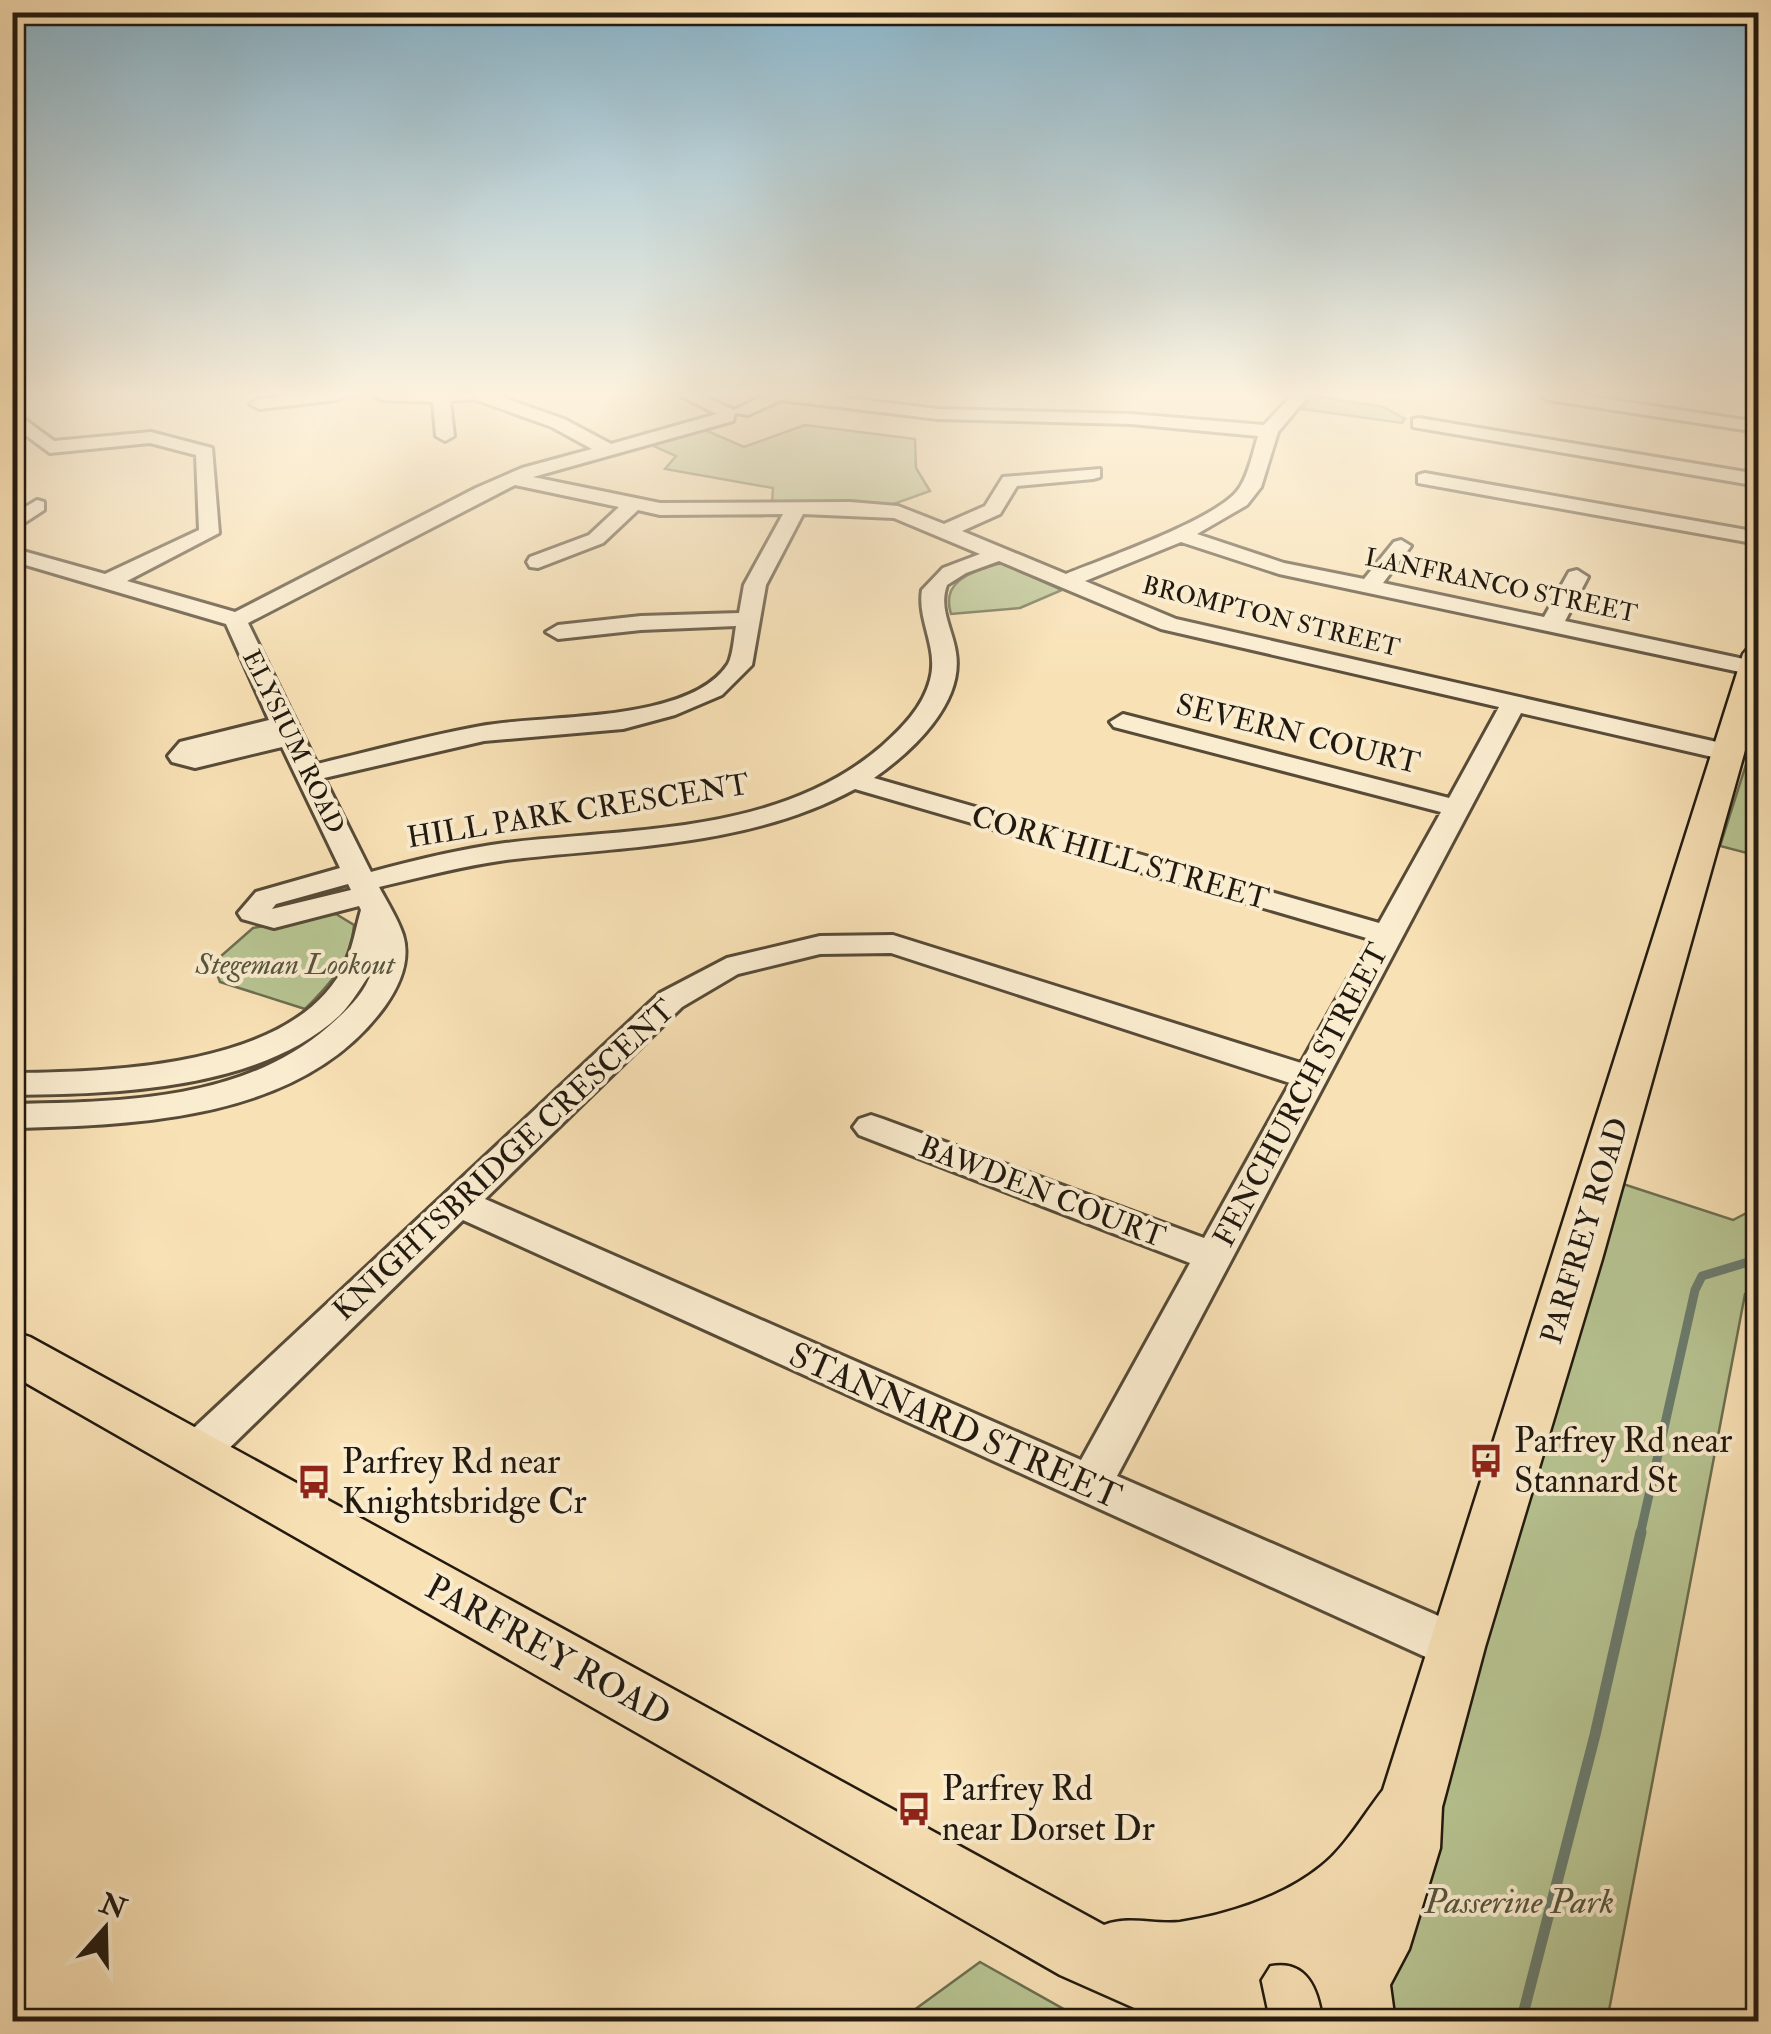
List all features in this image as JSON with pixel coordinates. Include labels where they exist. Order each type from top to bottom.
[{"type":"main road","name":"PARFREY ROAD","points":[[1356,1999],[1408,1848],[1410,1807],[1456,1647],[1578,1259],[1756,661]]},
{"type":"main road","name":"PARFREY ROAD","points":[[12,1351],[198,1451],[1084,1951],[1177,1989],[1233,2021]]},
{"type":"main road","name":"PARFREY ROAD","points":[[1084,1951],[1170,1957],[1261,1937],[1346,1889],[1410,1807]]},
{"type":"main road","points":[[1233,2021],[1224,1982],[1261,1937],[1318,1937],[1332,1948],[1356,1999]]},
{"type":"street","points":[[107,582],[209,533],[207,490]]},
{"type":"street","points":[[237,620],[492,490]]},
{"type":"street","name":"BROMPTON STREET","points":[[561,490],[632,506],[702,511],[898,512],[1169,624],[1730,752]]},
{"type":"street","points":[[946,530],[993,510],[1005,490]]},
{"type":"street","points":[[1064,582],[1180,535],[1240,500],[1249,490]]},
{"type":"street","points":[[1491,490],[1758,538]]},
{"type":"street","points":[[12,526],[37,506]]},
{"type":"street","points":[[538,562],[596,539],[632,506]]},
{"type":"street","points":[[308,774],[484,733],[609,723],[695,700],[728,680],[740,665],[755,585],[796,509]]},
{"type":"street","name":"LANFRANCO STREET","points":[[1180,535],[1250,561],[1552,624],[1756,661]]},
{"type":"street","points":[[1370,586],[1401,546]]},
{"type":"street","name":"ELYSIUM ROAD","points":[[12,554],[237,620],[237,629],[366,890],[392,954],[389,974],[350,1027],[323,1050],[289,1069],[248,1086],[154,1108],[12,1116]]},
{"type":"street","name":"HILL PARK CRESCENT","points":[[366,890],[502,852],[654,837],[741,821],[806,802],[853,780],[891,752],[920,721],[937,694],[945,662],[942,631],[931,600],[936,584],[948,574],[1000,554]]},
{"type":"street","points":[[1552,624],[1577,577]]},
{"type":"street","points":[[558,632],[640,623],[750,619]]},
{"type":"street","name":"FENCHURCH STREET","points":[[1089,1486],[1513,705]]},
{"type":"street","name":"SEVERN COURT","points":[[1123,722],[1456,808]]},
{"type":"street","name":"CORK HILL STREET","points":[[853,780],[1388,935]]},
{"type":"street","points":[[12,1084],[150,1080],[192,1072],[271,1045],[300,1028],[347,987],[372,944],[366,890]]},
{"type":"street","name":"KNIGHTSBRIDGE CRESCENT","points":[[198,1451],[671,1000],[727,968],[820,945],[893,944],[1310,1078]]},
{"type":"street","name":"BAWDEN COURT","points":[[871,1127],[1213,1257]]},
{"type":"street","name":"STANNARD STREET","points":[[457,1202],[1456,1647]]},
{"type":"green space","points":[[773,490],[930,491],[888,506],[772,504]]},
{"type":"green space","points":[[1001,563],[1062,590],[1020,608],[951,614],[950,593],[955,585],[970,574]]},
{"type":"green space","points":[[1758,727],[1758,856],[1720,846]]},
{"type":"green space","name":"Stegeman Lookout","points":[[336,914],[354,925],[349,950],[331,981],[305,1009],[220,982],[213,963],[253,928]]},
{"type":"green space","name":"Passerine Park","points":[[1620,1183],[1733,1220],[1758,1207],[1758,1286],[1745,1294],[1607,2021],[1383,2021],[1380,1986]]},
{"type":"green space","points":[[980,1962],[1085,2021],[899,2021]]},
{"type":"waterway","points":[[1640,1535],[1695,1290],[1702,1276],[1758,1259]]},
{"type":"waterway","points":[[1521,2022],[1595,1735],[1641,1532]]},
{"type":"place","name":"Parfrey Rd near Stannard St","points":[[1486,1461]]},
{"type":"place","name":"Parfrey Rd near Knightsbridge Cr","points":[[314,1482]]},
{"type":"place","name":"Parfrey Rd near Dorset Dr","points":[[914,1809]]}]
